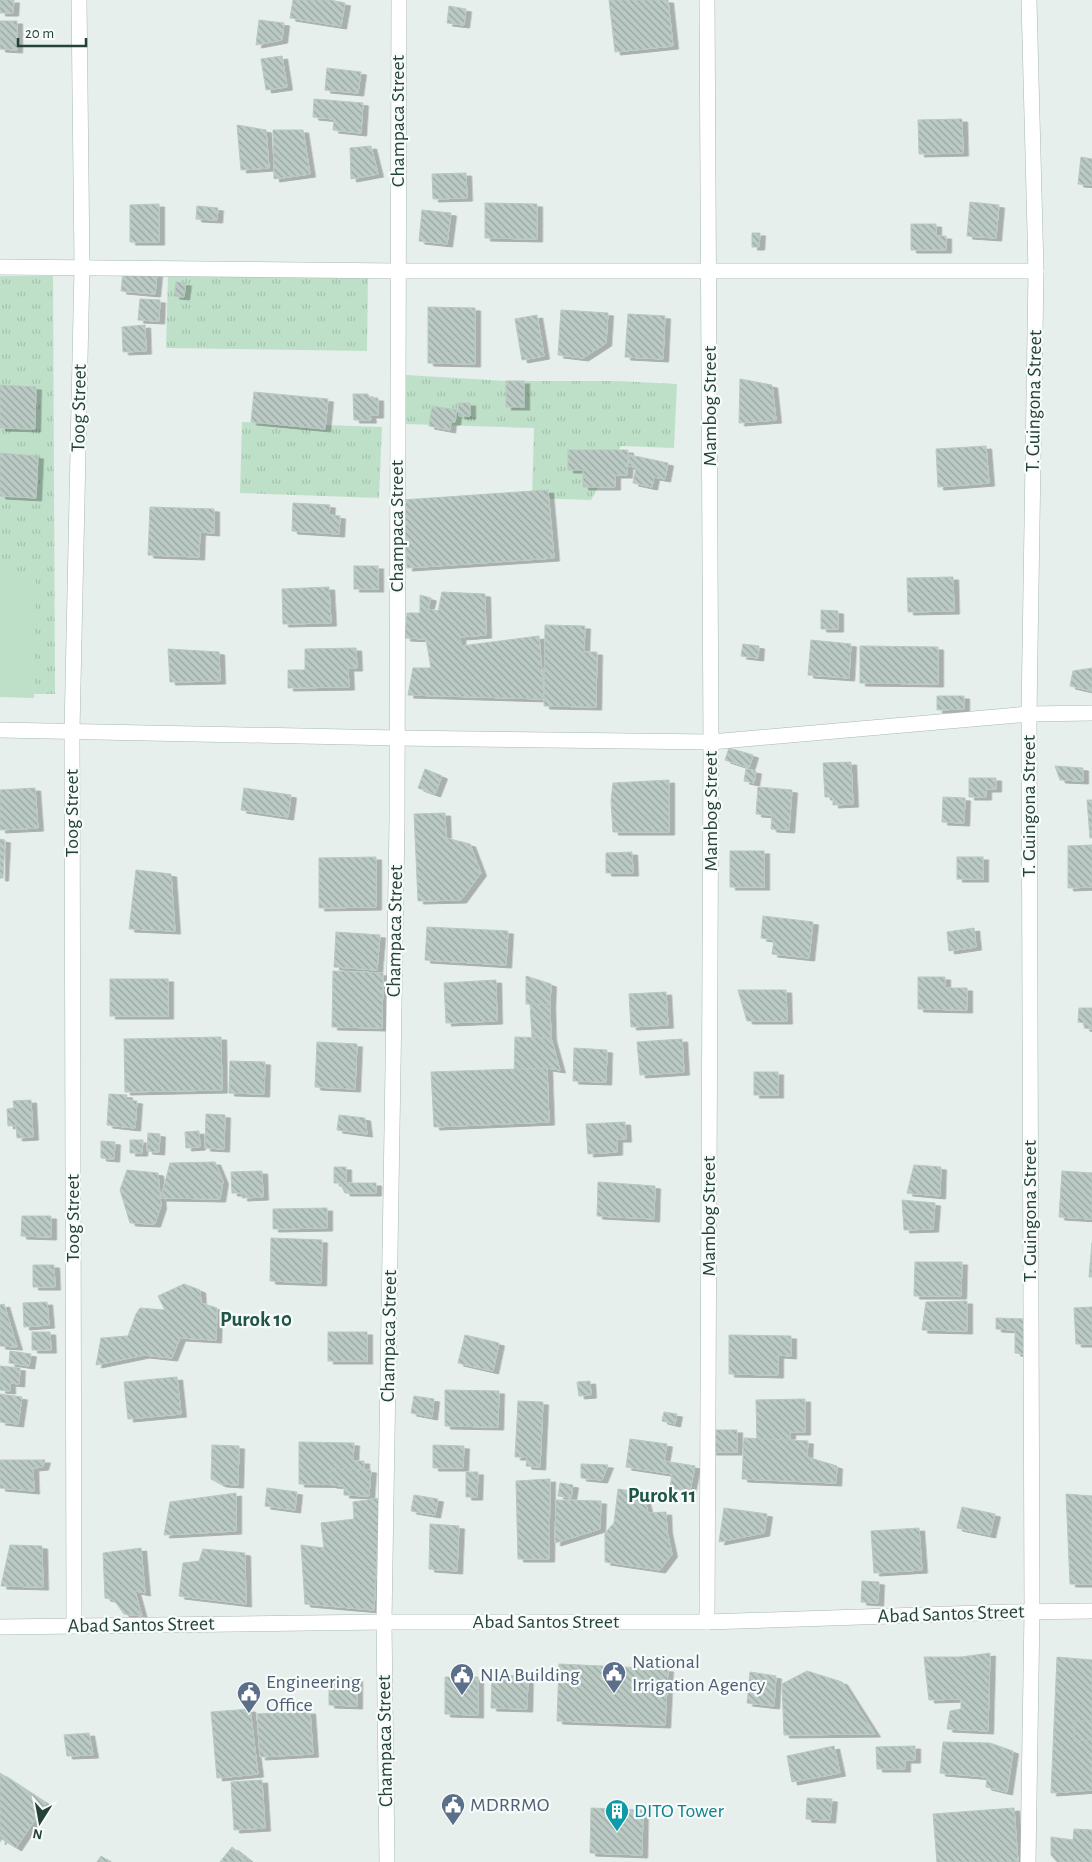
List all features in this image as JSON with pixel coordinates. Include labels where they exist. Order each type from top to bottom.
[{"type":"street","name":"Toog Street","points":[[74,1625],[72,731],[82,267],[79,0]]},
{"type":"street","name":"Champaca Street","points":[[387,1862],[384,1622],[397,738],[399,0]]},
{"type":"street","name":"Mambog Street","points":[[707,0],[711,742],[707,1622]]},
{"type":"street","name":"T. Guingona Street","points":[[1028,1862],[1032,1612],[1028,714],[1036,271],[1029,0]]},
{"type":"street","points":[[0,267],[398,271],[1036,271]]},
{"type":"street","points":[[0,730],[711,742],[1028,714],[1092,714]]},
{"type":"street","name":"Abad Santos Street","points":[[0,1628],[74,1625],[384,1622],[707,1622],[1092,1611]]},
{"type":"green space","points":[[168,273],[368,276],[367,351],[166,348]]},
{"type":"green space","points":[[0,276],[53,276],[55,694],[0,694]]},
{"type":"green space","points":[[406,375],[506,381],[616,381],[677,384],[674,448],[621,446],[591,500],[532,498],[534,428],[405,424]]},
{"type":"green space","points":[[242,422],[382,427],[379,498],[240,493]]},
{"type":"green space","points":[[0,576],[36,577],[34,698],[0,697]]},
{"type":"building","points":[[0,0],[14,0],[13,13],[0,13]]},
{"type":"building","points":[[293,0],[330,0],[345,3],[341,26],[290,18]]},
{"type":"building","points":[[609,0],[668,0],[673,46],[615,52]]},
{"type":"building","points":[[449,6],[466,9],[464,25],[447,23]]},
{"type":"building","points":[[259,20],[284,23],[282,40],[256,45]]},
{"type":"building","points":[[0,21],[17,21],[17,50],[0,49]]},
{"type":"building","points":[[282,56],[287,87],[266,90],[261,59]]},
{"type":"building","points":[[327,68],[361,72],[358,93],[325,90]]},
{"type":"building","points":[[314,99],[363,103],[361,133],[333,130],[334,119],[313,117]]},
{"type":"building","points":[[962,119],[963,153],[919,154],[918,120]]},
{"type":"building","points":[[237,125],[266,130],[269,168],[241,170]]},
{"type":"building","points":[[273,130],[303,130],[310,174],[274,179]]},
{"type":"building","points":[[371,146],[378,174],[351,179],[350,148]]},
{"type":"building","points":[[1081,157],[1092,159],[1092,185],[1078,184]]},
{"type":"building","points":[[466,173],[467,198],[433,199],[432,174]]},
{"type":"building","points":[[970,202],[999,205],[996,238],[967,236]]},
{"type":"building","points":[[485,203],[537,204],[537,239],[485,238]]},
{"type":"building","points":[[159,204],[159,242],[130,242],[130,205]]},
{"type":"building","points":[[197,206],[218,208],[217,220],[196,219]]},
{"type":"building","points":[[422,210],[451,213],[447,244],[419,241]]},
{"type":"building","points":[[911,224],[936,224],[936,236],[946,236],[946,250],[911,250]]},
{"type":"building","points":[[752,233],[760,233],[759,247],[752,247]]},
{"type":"building","points":[[123,272],[157,274],[155,294],[121,291]]},
{"type":"building","points":[[176,282],[186,283],[184,297],[174,296]]},
{"type":"building","points":[[140,299],[160,300],[159,321],[138,320]]},
{"type":"building","points":[[428,307],[475,308],[475,364],[428,363]]},
{"type":"building","points":[[561,310],[608,313],[606,343],[583,358],[558,355]]},
{"type":"building","points":[[628,314],[665,316],[663,359],[625,357]]},
{"type":"building","points":[[537,315],[544,356],[522,360],[515,319]]},
{"type":"building","points":[[145,325],[146,351],[123,352],[122,327]]},
{"type":"building","points":[[740,379],[772,385],[776,420],[739,423]]},
{"type":"building","points":[[506,381],[524,381],[524,407],[506,407]]},
{"type":"building","points":[[0,385],[36,387],[35,429],[0,428]]},
{"type":"building","points":[[254,392],[328,399],[325,429],[251,422]]},
{"type":"building","points":[[353,394],[368,394],[369,398],[378,398],[378,415],[370,415],[371,420],[354,420]]},
{"type":"building","points":[[458,403],[470,403],[470,416],[459,416]]},
{"type":"building","points":[[432,406],[457,410],[455,422],[451,422],[450,430],[429,426]]},
{"type":"building","points":[[986,446],[989,483],[938,487],[936,449]]},
{"type":"building","points":[[568,450],[628,450],[627,475],[615,475],[615,487],[583,487],[583,470],[568,470]]},
{"type":"building","points":[[0,453],[38,456],[36,498],[0,496]]},
{"type":"building","points":[[630,455],[668,463],[665,479],[654,477],[652,487],[633,483],[636,467],[628,466]]},
{"type":"building","points":[[548,490],[554,558],[407,568],[402,500]]},
{"type":"building","points":[[293,503],[330,505],[329,515],[340,516],[339,534],[292,531]]},
{"type":"building","points":[[150,507],[214,509],[214,533],[200,532],[199,557],[148,555]]},
{"type":"building","points":[[354,566],[378,566],[378,589],[354,589]]},
{"type":"building","points":[[953,577],[954,611],[908,612],[907,578]]},
{"type":"building","points":[[329,587],[331,623],[283,624],[282,589]]},
{"type":"building","points":[[442,592],[485,594],[486,635],[460,637],[461,646],[539,636],[544,699],[408,695],[413,668],[431,668],[426,639],[405,638],[407,613],[420,613],[420,595],[431,598],[428,609],[438,611]]},
{"type":"building","points":[[821,610],[838,611],[838,629],[821,629]]},
{"type":"building","points":[[545,625],[585,626],[584,652],[597,652],[596,707],[544,706]]},
{"type":"building","points":[[811,640],[851,644],[849,678],[808,675]]},
{"type":"building","points":[[743,644],[759,646],[758,658],[741,656]]},
{"type":"building","points":[[860,646],[938,647],[938,684],[860,683]]},
{"type":"building","points":[[356,648],[357,668],[348,668],[349,687],[288,688],[288,670],[305,670],[305,649]]},
{"type":"building","points":[[168,649],[219,652],[220,681],[170,682]]},
{"type":"building","points":[[1092,668],[1092,691],[1070,686],[1073,671]]},
{"type":"building","points":[[937,696],[964,696],[964,709],[937,710]]},
{"type":"building","points":[[729,748],[753,755],[749,768],[725,760]]},
{"type":"building","points":[[851,762],[853,804],[833,805],[833,797],[825,797],[823,763]]},
{"type":"building","points":[[1055,766],[1083,768],[1083,781],[1060,780]]},
{"type":"building","points":[[425,769],[442,776],[435,794],[418,788]]},
{"type":"building","points":[[746,769],[756,771],[754,783],[744,781]]},
{"type":"building","points":[[969,778],[996,778],[996,789],[986,789],[986,797],[969,797]]},
{"type":"building","points":[[669,780],[669,832],[613,832],[611,801],[613,783]]},
{"type":"building","points":[[758,787],[792,790],[789,830],[771,829],[772,815],[756,814]]},
{"type":"building","points":[[35,788],[38,828],[0,830],[0,790]]},
{"type":"building","points":[[244,788],[291,795],[288,817],[241,810]]},
{"type":"building","points":[[943,797],[965,798],[964,823],[942,822]]},
{"type":"building","points":[[1087,800],[1092,800],[1092,838],[1090,838]]},
{"type":"building","points":[[445,813],[446,838],[470,844],[481,873],[461,900],[418,901],[414,814]]},
{"type":"building","points":[[0,839],[5,840],[3,878],[0,878]]},
{"type":"building","points":[[1092,845],[1092,887],[1068,888],[1068,846]]},
{"type":"building","points":[[730,851],[764,851],[764,887],[730,887]]},
{"type":"building","points":[[632,852],[633,873],[606,873],[606,853]]},
{"type":"building","points":[[376,857],[376,907],[319,908],[319,858]]},
{"type":"building","points":[[957,857],[983,857],[983,879],[957,879]]},
{"type":"building","points":[[136,870],[171,874],[175,931],[129,929]]},
{"type":"building","points":[[763,916],[813,922],[809,958],[772,954],[774,940],[761,938]]},
{"type":"building","points":[[427,927],[508,931],[506,965],[425,960]]},
{"type":"building","points":[[974,928],[976,947],[949,951],[947,932]]},
{"type":"building","points":[[336,932],[380,935],[377,970],[334,967]]},
{"type":"building","points":[[333,971],[383,973],[382,1028],[332,1027]]},
{"type":"building","points":[[526,976],[551,984],[550,1005],[526,1004]]},
{"type":"building","points":[[918,977],[945,977],[945,988],[967,988],[967,1010],[918,1009]]},
{"type":"building","points":[[110,979],[168,979],[168,1016],[110,1016]]},
{"type":"building","points":[[496,980],[497,1021],[446,1023],[444,983]]},
{"type":"building","points":[[738,990],[786,990],[787,1021],[747,1021]]},
{"type":"building","points":[[666,992],[668,1025],[631,1027],[629,994]]},
{"type":"building","points":[[530,1004],[550,1005],[551,1038],[532,1037]]},
{"type":"building","points":[[1079,1008],[1092,1008],[1092,1029],[1084,1028],[1085,1023],[1078,1022]]},
{"type":"building","points":[[221,1037],[222,1090],[125,1092],[124,1039]]},
{"type":"building","points":[[515,1037],[551,1038],[560,1070],[547,1068],[514,1079]]},
{"type":"building","points":[[682,1039],[684,1072],[640,1075],[637,1042]]},
{"type":"building","points":[[317,1042],[357,1044],[355,1089],[315,1087]]},
{"type":"building","points":[[574,1048],[607,1050],[606,1082],[573,1081]]},
{"type":"building","points":[[230,1061],[265,1062],[264,1094],[229,1093]]},
{"type":"building","points":[[547,1068],[549,1122],[434,1127],[431,1072]]},
{"type":"building","points":[[754,1072],[778,1072],[778,1095],[754,1095]]},
{"type":"building","points":[[109,1094],[127,1095],[126,1100],[137,1101],[135,1128],[107,1125]]},
{"type":"building","points":[[31,1100],[33,1137],[17,1138],[16,1125],[8,1126],[7,1109],[14,1108],[13,1101]]},
{"type":"building","points":[[206,1114],[225,1115],[224,1149],[205,1148]]},
{"type":"building","points":[[339,1115],[365,1118],[367,1134],[337,1130]]},
{"type":"building","points":[[625,1122],[626,1139],[617,1139],[617,1152],[588,1154],[586,1124]]},
{"type":"building","points":[[199,1131],[200,1147],[186,1148],[185,1132]]},
{"type":"building","points":[[148,1133],[160,1134],[159,1152],[147,1151]]},
{"type":"building","points":[[130,1140],[143,1140],[142,1153],[130,1153]]},
{"type":"building","points":[[101,1141],[115,1142],[114,1159],[101,1158]]},
{"type":"building","points":[[215,1162],[223,1181],[220,1199],[161,1198],[170,1163]]},
{"type":"building","points":[[914,1165],[941,1167],[940,1196],[907,1193]]},
{"type":"building","points":[[334,1167],[346,1167],[346,1183],[376,1183],[376,1193],[345,1193],[340,1183],[334,1183]]},
{"type":"building","points":[[127,1170],[158,1173],[161,1206],[155,1224],[130,1223],[120,1190]]},
{"type":"building","points":[[262,1171],[263,1197],[242,1198],[242,1193],[232,1193],[231,1172]]},
{"type":"building","points":[[1062,1171],[1092,1173],[1092,1219],[1059,1217]]},
{"type":"building","points":[[598,1182],[655,1186],[654,1219],[597,1216]]},
{"type":"building","points":[[902,1200],[935,1203],[933,1229],[904,1230]]},
{"type":"building","points":[[327,1208],[327,1228],[273,1229],[273,1209]]},
{"type":"building","points":[[22,1216],[51,1216],[51,1237],[21,1236]]},
{"type":"building","points":[[271,1238],[322,1240],[321,1283],[270,1281]]},
{"type":"building","points":[[1092,1243],[1092,1277],[1089,1277]]},
{"type":"building","points":[[915,1262],[962,1262],[961,1296],[914,1296]]},
{"type":"building","points":[[33,1265],[54,1265],[55,1287],[33,1287]]},
{"type":"building","points":[[184,1284],[200,1290],[201,1303],[217,1308],[216,1340],[180,1338],[172,1358],[144,1355],[96,1365],[101,1338],[128,1336],[140,1308],[165,1310],[158,1296]]},
{"type":"building","points":[[967,1301],[967,1331],[922,1330],[926,1302]]},
{"type":"building","points":[[47,1302],[49,1325],[24,1327],[23,1303]]},
{"type":"building","points":[[4,1304],[17,1347],[0,1346],[0,1305]]},
{"type":"building","points":[[1092,1307],[1092,1344],[1076,1344],[1074,1308]]},
{"type":"building","points":[[996,1318],[1027,1319],[1026,1354],[1015,1353],[1015,1330],[996,1329]]},
{"type":"building","points":[[32,1332],[50,1332],[51,1350],[32,1350]]},
{"type":"building","points":[[328,1332],[367,1332],[367,1361],[328,1361]]},
{"type":"building","points":[[465,1335],[499,1343],[493,1371],[458,1363]]},
{"type":"building","points":[[729,1335],[791,1336],[791,1356],[778,1355],[778,1375],[729,1374]]},
{"type":"building","points":[[10,1351],[31,1354],[29,1366],[9,1363]]},
{"type":"building","points":[[0,1366],[20,1368],[19,1384],[10,1383],[10,1391],[0,1390]]},
{"type":"building","points":[[177,1377],[181,1414],[128,1419],[124,1382]]},
{"type":"building","points":[[590,1381],[591,1395],[579,1396],[577,1382]]},
{"type":"building","points":[[445,1390],[499,1391],[498,1427],[445,1426]]},
{"type":"building","points":[[0,1394],[22,1397],[18,1424],[0,1422]]},
{"type":"building","points":[[414,1396],[434,1399],[432,1417],[411,1413]]},
{"type":"building","points":[[805,1399],[805,1432],[790,1432],[790,1445],[757,1445],[756,1400]]},
{"type":"building","points":[[518,1401],[543,1402],[540,1467],[526,1466],[527,1457],[515,1457]]},
{"type":"building","points":[[664,1412],[677,1414],[675,1424],[662,1421]]},
{"type":"building","points":[[711,1430],[737,1430],[737,1452],[711,1452]]},
{"type":"building","points":[[744,1438],[808,1441],[807,1457],[837,1466],[836,1483],[742,1479]]},
{"type":"building","points":[[630,1439],[667,1444],[664,1461],[695,1466],[690,1491],[670,1488],[672,1474],[626,1467]]},
{"type":"building","points":[[299,1442],[354,1443],[353,1461],[364,1461],[364,1485],[299,1484]]},
{"type":"building","points":[[212,1445],[239,1446],[238,1485],[221,1484],[211,1479]]},
{"type":"building","points":[[433,1445],[464,1446],[463,1468],[433,1468]]},
{"type":"building","points":[[0,1460],[45,1460],[43,1467],[33,1468],[34,1491],[0,1488]]},
{"type":"building","points":[[581,1464],[608,1465],[602,1480],[581,1478]]},
{"type":"building","points":[[331,1468],[371,1470],[369,1496],[344,1495],[344,1486],[331,1485]]},
{"type":"building","points":[[466,1472],[478,1472],[477,1497],[466,1497]]},
{"type":"building","points":[[550,1479],[549,1559],[518,1559],[516,1481]]},
{"type":"building","points":[[560,1483],[573,1485],[571,1498],[558,1496]]},
{"type":"building","points":[[267,1488],[297,1492],[295,1510],[265,1506]]},
{"type":"building","points":[[618,1489],[643,1493],[648,1513],[666,1512],[667,1531],[672,1554],[660,1570],[605,1562],[605,1533],[614,1523]]},
{"type":"building","points":[[236,1493],[236,1531],[164,1535],[170,1502]]},
{"type":"building","points":[[1066,1494],[1092,1496],[1092,1584],[1070,1584]]},
{"type":"building","points":[[414,1495],[438,1499],[435,1515],[411,1511]]},
{"type":"building","points":[[380,1498],[374,1610],[305,1604],[301,1545],[324,1548],[321,1523],[354,1519],[353,1502]]},
{"type":"building","points":[[556,1500],[601,1501],[600,1529],[555,1543]]},
{"type":"building","points":[[962,1507],[995,1514],[990,1535],[957,1528]]},
{"type":"building","points":[[724,1508],[767,1514],[764,1533],[719,1542]]},
{"type":"building","points":[[430,1524],[459,1526],[457,1571],[429,1569]]},
{"type":"building","points":[[919,1528],[922,1570],[874,1573],[871,1531]]},
{"type":"building","points":[[10,1545],[42,1546],[43,1587],[1,1586]]},
{"type":"building","points":[[141,1548],[145,1593],[135,1591],[142,1616],[124,1614],[114,1600],[105,1598],[103,1553]]},
{"type":"building","points":[[203,1549],[245,1553],[246,1604],[179,1596],[183,1563],[199,1561]]},
{"type":"building","points":[[862,1581],[879,1582],[878,1603],[861,1602]]},
{"type":"building","points":[[990,1653],[988,1731],[947,1729],[950,1711],[961,1709],[961,1699],[929,1700],[924,1657],[961,1657]]},
{"type":"building","points":[[1057,1657],[1092,1660],[1092,1790],[1051,1793]]},
{"type":"building","points":[[559,1664],[668,1669],[665,1725],[557,1721]]},
{"type":"building","points":[[807,1671],[842,1682],[875,1734],[784,1735],[782,1684]]},
{"type":"building","points":[[750,1672],[776,1676],[774,1706],[747,1703]]},
{"type":"building","points":[[492,1675],[528,1676],[527,1709],[491,1708]]},
{"type":"building","name":"NIA Building","points":[[445,1677],[478,1677],[478,1715],[445,1714]]},
{"type":"building","points":[[329,1678],[357,1678],[357,1706],[329,1705]]},
{"type":"building","points":[[250,1709],[258,1774],[217,1778],[211,1712]]},
{"type":"building","points":[[310,1711],[313,1754],[260,1757],[257,1714]]},
{"type":"building","points":[[1074,1721],[1092,1721],[1092,1740],[1074,1741]]},
{"type":"building","points":[[89,1733],[93,1755],[67,1756],[64,1735]]},
{"type":"building","points":[[943,1742],[990,1743],[1013,1751],[1007,1792],[986,1787],[987,1777],[940,1773]]},
{"type":"building","points":[[834,1746],[840,1773],[792,1782],[787,1756]]},
{"type":"building","points":[[915,1746],[915,1760],[905,1760],[905,1769],[877,1769],[876,1747]]},
{"type":"building","points":[[0,1773],[46,1803],[16,1848],[2,1839],[0,1842]]},
{"type":"building","points":[[262,1780],[265,1828],[234,1830],[231,1782]]},
{"type":"building","points":[[807,1798],[832,1799],[830,1820],[806,1819]]},
{"type":"building","name":"DITO Tower","points":[[591,1808],[643,1810],[642,1855],[590,1853]]},
{"type":"building","points":[[1014,1808],[1018,1862],[937,1862],[933,1814]]},
{"type":"building","points":[[1074,1829],[1092,1830],[1092,1862],[1057,1862],[1051,1855],[1051,1837],[1073,1840]]},
{"type":"building","points":[[232,1847],[251,1862],[220,1862]]},
{"type":"building","points":[[101,1856],[110,1862],[97,1862]]},
{"type":"place","name":"National Irrigation Agency","points":[[614,1694]]},
{"type":"place","name":"NIA Building","points":[[462,1696]]},
{"type":"place","name":"Engineering Office","points":[[249,1714]]},
{"type":"place","name":"MDRRMO","points":[[453,1826]]},
{"type":"place","name":"DITO Tower","points":[[617,1832]]},
{"type":"district","name":"Purok 10","points":[[256,1319]]},
{"type":"district","name":"Purok 11","points":[[662,1495]]}]
